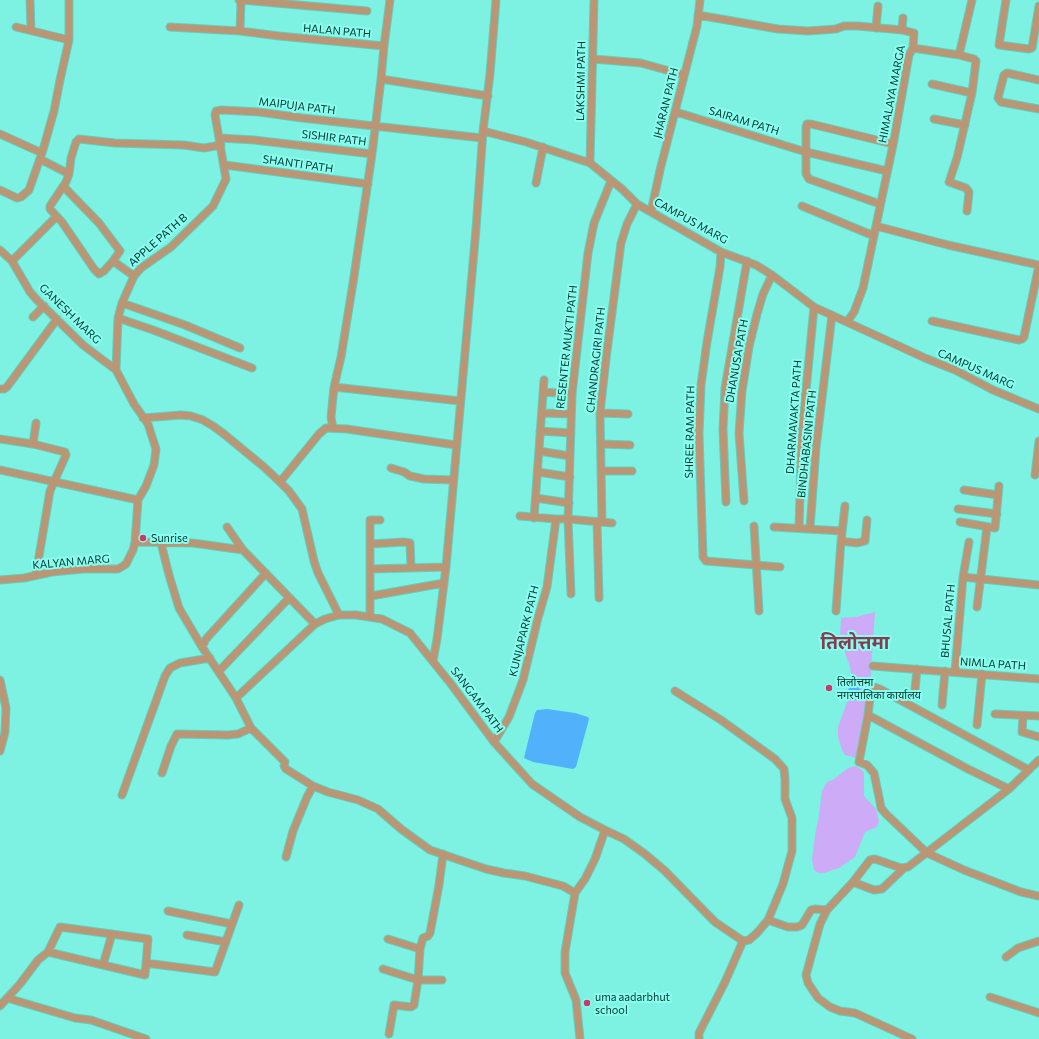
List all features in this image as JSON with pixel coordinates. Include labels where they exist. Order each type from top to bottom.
[{"type":"street","points":[[30,0],[31,30]]},
{"type":"street","points":[[0,190],[17,198],[25,195],[41,156],[54,111],[69,40],[69,0]]},
{"type":"street","points":[[240,31],[240,0],[367,11]]},
{"type":"street","points":[[384,46],[390,0]]},
{"type":"street","points":[[433,661],[440,624],[446,567],[496,0]]},
{"type":"street","name":"LAKSHMI PATH","points":[[590,163],[594,0]]},
{"type":"street","name":"JHARAN PATH","points":[[651,212],[660,170],[697,26],[700,0]]},
{"type":"street","points":[[959,55],[972,0]]},
{"type":"street","points":[[1006,0],[999,45],[1029,50],[1032,48],[1039,6]]},
{"type":"street","points":[[876,28],[878,6]]},
{"type":"street","name":"HIMALAYA MARGA","points":[[698,15],[778,29],[808,31],[836,29],[844,26],[902,30],[914,33],[913,48],[909,55],[893,144],[863,288],[854,312],[847,322]]},
{"type":"street","points":[[902,30],[903,18]]},
{"type":"street","points":[[16,27],[69,40]]},
{"type":"street","name":"HALAN PATH","points":[[170,27],[240,31],[384,46],[381,79]]},
{"type":"street","points":[[913,48],[959,55],[974,59],[976,61],[972,93],[965,125],[957,158],[949,182],[966,188],[969,192],[967,211]]},
{"type":"street","points":[[593,59],[641,62],[684,75]]},
{"type":"street","points":[[1039,80],[1011,74],[1004,75],[998,100],[1001,102],[1039,109]]},
{"type":"street","points":[[381,79],[488,96]]},
{"type":"street","name":"SISHIR PATH","points":[[220,138],[254,140],[372,154],[381,79]]},
{"type":"street","points":[[932,84],[972,93]]},
{"type":"street","name":"MAIPUJA PATH","points":[[216,111],[259,112],[302,118],[483,134]]},
{"type":"street","name":"APPLE PATH B","points":[[116,370],[118,318],[122,303],[134,276],[140,268],[171,247],[213,206],[226,179],[225,165],[215,115],[216,111]]},
{"type":"street","name":"SAIRAM PATH","points":[[676,112],[806,152],[887,171]]},
{"type":"street","points":[[934,119],[965,125]]},
{"type":"street","points":[[880,204],[809,179],[806,174],[806,127],[807,124],[893,144]]},
{"type":"street","points":[[0,134],[41,156],[69,174]]},
{"type":"street","name":"CAMPUS MARG","points":[[483,134],[543,147],[590,163],[610,181],[622,189],[637,204],[721,252],[747,261],[772,275],[814,307],[925,358],[955,370],[993,390],[1039,409]]},
{"type":"street","points":[[64,187],[99,223],[120,251],[113,261],[99,274],[62,222],[50,209],[50,206],[64,187],[69,174],[71,158],[76,142],[80,139],[115,143],[184,145],[204,148],[221,145]]},
{"type":"street","points":[[536,183],[543,147]]},
{"type":"street","points":[[333,428],[331,417],[334,387],[341,357],[372,154]]},
{"type":"street","name":"SHANTI PATH","points":[[225,165],[368,184]]},
{"type":"street","name":"RESENTER MUKTI PATH","points":[[571,594],[568,519],[572,394],[588,253],[594,223],[610,181]]},
{"type":"street","name":"CHANDRAGIRI PATH","points":[[599,598],[602,471],[600,413],[621,243],[627,224],[637,204]]},
{"type":"street","points":[[802,206],[874,236]]},
{"type":"street","points":[[12,261],[56,217]]},
{"type":"street","points":[[876,226],[948,245],[1039,265],[1024,337],[1022,339],[932,321]]},
{"type":"street","name":"GANESH MARG","points":[[0,250],[19,270],[30,292],[56,319],[83,346],[116,370]]},
{"type":"street","name":"SHREE RAM PATH","points":[[721,252],[719,274],[706,342],[701,385],[699,434],[703,557],[706,561],[780,567]]},
{"type":"street","points":[[113,261],[134,276]]},
{"type":"street","points":[[726,502],[722,429],[725,388],[747,261]]},
{"type":"street","name":"DHANUSA PATH","points":[[744,500],[739,433],[742,391],[749,347],[757,314],[763,294],[772,275]]},
{"type":"street","points":[[122,303],[185,325],[240,348]]},
{"type":"street","points":[[33,317],[44,306]]},
{"type":"street","name":"DHARMAVAKTA PATH","points":[[799,528],[802,432],[814,307]]},
{"type":"street","name":"BINDHABASINI PATH","points":[[810,528],[816,448],[832,315]]},
{"type":"street","points":[[118,318],[252,368]]},
{"type":"street","points":[[0,389],[7,387],[56,319]]},
{"type":"street","name":"KALYAN MARG","points":[[0,580],[24,578],[36,574],[83,569],[118,569],[126,564],[135,542],[138,500],[146,486],[154,465],[156,449],[148,424],[134,404],[116,370]]},
{"type":"street","points":[[534,518],[544,380]]},
{"type":"street","points":[[334,387],[460,401]]},
{"type":"street","points":[[543,392],[572,394]]},
{"type":"street","points":[[542,413],[571,414]]},
{"type":"street","points":[[600,413],[628,414]]},
{"type":"street","points":[[144,418],[181,415],[191,416],[203,420],[224,434],[264,467],[289,491],[302,509],[318,573],[339,615]]},
{"type":"street","points":[[32,444],[36,423]]},
{"type":"street","points":[[280,482],[319,434],[326,428],[456,445]]},
{"type":"street","points":[[540,431],[571,433]]},
{"type":"street","points":[[0,439],[32,444],[66,453],[48,496],[36,574]]},
{"type":"street","points":[[1035,475],[1039,441]]},
{"type":"street","points":[[601,444],[630,446]]},
{"type":"street","points":[[539,451],[570,456]]},
{"type":"street","points":[[391,468],[404,472],[410,476],[424,479],[453,480]]},
{"type":"street","points":[[0,470],[138,500]]},
{"type":"street","points":[[602,471],[632,471]]},
{"type":"street","points":[[538,472],[570,477]]},
{"type":"street","points":[[960,522],[995,528],[999,486]]},
{"type":"street","points":[[964,490],[998,495]]},
{"type":"street","points":[[536,498],[569,503]]},
{"type":"street","points":[[836,611],[845,506]]},
{"type":"street","points":[[958,509],[996,514]]},
{"type":"street","points":[[520,516],[612,523]]},
{"type":"street","name":"KUNJAPARK PATH","points":[[494,742],[509,716],[523,680],[547,587],[556,519]]},
{"type":"street","points":[[370,617],[370,520],[380,520]]},
{"type":"street","points":[[841,541],[857,543],[865,541],[867,520]]},
{"type":"street","points":[[754,526],[759,612]]},
{"type":"street","points":[[227,527],[243,550],[315,624],[236,698]]},
{"type":"street","points":[[774,527],[842,531]]},
{"type":"street","points":[[977,607],[987,527]]},
{"type":"street","points":[[135,542],[193,543],[243,550]]},
{"type":"street","points":[[963,577],[969,542]]},
{"type":"street","points":[[161,543],[169,575],[180,608],[202,647],[236,698],[251,728],[285,762],[284,766],[286,769],[313,786],[328,792],[358,800],[378,810],[430,850],[486,869],[525,876],[557,884],[575,893]]},
{"type":"street","points":[[370,544],[410,543],[411,567]]},
{"type":"street","points":[[371,569],[446,567]]},
{"type":"street","points":[[202,647],[206,639],[266,573]]},
{"type":"street","name":"BHUSAL PATH","points":[[954,672],[963,577],[1039,585]]},
{"type":"street","points":[[371,596],[444,583]]},
{"type":"street","points":[[219,671],[289,598]]},
{"type":"street","name":"SANGAM PATH","points":[[315,624],[339,615],[356,615],[382,619],[410,633],[494,742],[532,784],[580,817],[640,850],[665,870],[715,922],[743,941]]},
{"type":"street","points":[[122,795],[165,676],[170,668],[180,662],[210,658]]},
{"type":"street","name":"NIMLA PATH","points":[[873,666],[1039,679]]},
{"type":"street","points":[[915,690],[917,669]]},
{"type":"street","points":[[942,705],[945,671]]},
{"type":"street","points":[[977,725],[982,674]]},
{"type":"street","points":[[0,680],[6,708],[2,723],[5,732],[0,751]]},
{"type":"street","points":[[1029,770],[874,687],[871,689],[860,762],[867,765],[874,773],[882,808],[927,853],[1000,884],[1021,892],[1039,896]]},
{"type":"street","points":[[675,691],[721,720],[775,759],[784,769],[786,779],[785,799],[792,818],[792,851],[783,884],[768,920],[749,940],[743,941],[725,982],[699,1034],[699,1039]]},
{"type":"street","points":[[995,714],[1039,716]]},
{"type":"street","points":[[868,715],[968,769],[1009,789]]},
{"type":"street","points":[[1023,716],[1022,732],[1039,738]]},
{"type":"street","points":[[162,773],[171,746],[177,734],[228,736],[238,734],[251,728]]},
{"type":"street","points":[[853,882],[874,890],[882,889],[904,868],[927,853],[1009,789],[1039,760]]},
{"type":"street","points":[[286,857],[293,831],[313,786]]},
{"type":"street","points":[[580,1039],[576,1000],[566,973],[565,952],[575,893],[585,879],[595,859],[605,830]]},
{"type":"street","points":[[389,1034],[393,1007],[396,1004],[413,1006],[418,980],[420,949],[423,938],[428,936],[430,933],[443,854]]},
{"type":"street","points":[[904,868],[873,859],[867,862],[853,882],[827,910],[816,934],[807,980],[818,998],[830,1007],[840,1011],[855,1013],[912,1039]]},
{"type":"street","points":[[146,963],[215,972],[239,905]]},
{"type":"street","points":[[768,920],[788,927],[797,927],[802,925],[811,910],[827,910]]},
{"type":"street","points":[[168,911],[232,924]]},
{"type":"street","points":[[0,1014],[0,1007],[38,960],[48,952],[60,927],[148,939],[145,975],[48,952]]},
{"type":"street","points":[[104,965],[112,934]]},
{"type":"street","points":[[187,935],[226,942]]},
{"type":"street","points":[[388,939],[420,949]]},
{"type":"street","points":[[1006,957],[1018,948],[1039,941]]},
{"type":"street","points":[[383,969],[418,980],[442,980]]},
{"type":"street","points":[[990,997],[1039,1013]]},
{"type":"street","points":[[7,998],[76,1018],[91,1020],[146,1039]]},
{"type":"shaded area","points":[[875,612],[870,684],[857,758],[845,755],[838,737],[838,727],[849,697],[850,698],[858,687],[851,687],[852,679],[850,667],[840,638],[841,618],[856,617]]},
{"type":"shaded area","points":[[856,766],[864,773],[864,796],[876,809],[879,821],[877,827],[865,832],[855,857],[839,868],[824,873],[818,873],[814,870],[812,859],[822,791],[827,782],[834,779],[848,768]]},
{"type":"water","points":[[854,686],[859,688],[861,693],[859,698],[854,700],[849,698],[847,693],[849,688]]},
{"type":"water","points":[[547,709],[575,713],[588,717],[589,719],[576,767],[573,769],[533,762],[524,758],[535,713],[537,710]]},
{"type":"place","name":"Sunrise","points":[[143,538]]},
{"type":"place","name":"तिलोत्तमा नगरपालिका कार्यालय","points":[[829,688]]},
{"type":"place","name":"uma aadarbhut school","points":[[587,1003]]},
{"type":"district","name":"तिलोत्तमा","points":[[855,643]]}]
